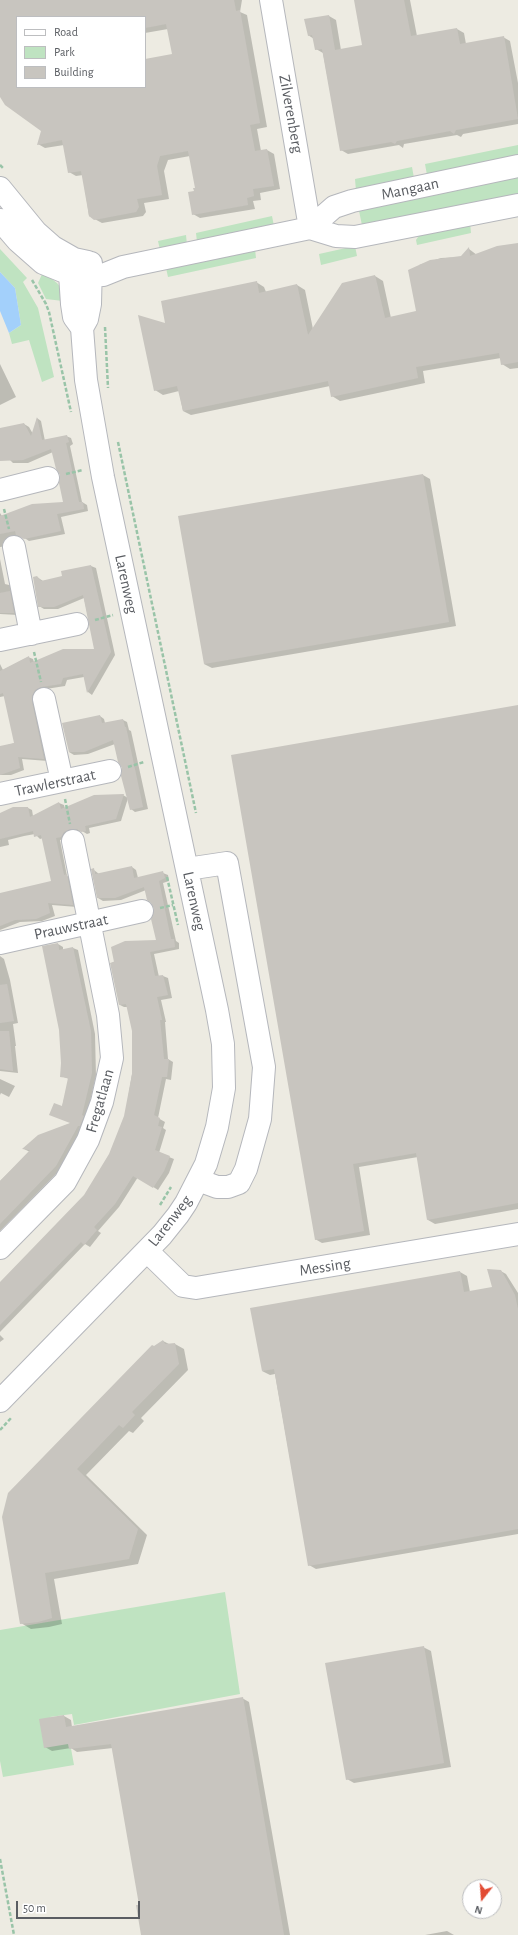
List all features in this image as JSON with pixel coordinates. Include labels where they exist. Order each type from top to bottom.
[{"type":"street","name":"Zilverenberg","points":[[271,0],[310,228]]},
{"type":"street","name":"Mangaan","points":[[310,228],[334,207],[352,201],[518,166]]},
{"type":"street","points":[[0,188],[36,232],[81,268]]},
{"type":"street","name":"Mangaan","points":[[81,268],[103,275],[123,267],[310,228],[336,236],[355,237],[518,205]]},
{"type":"street","points":[[0,220],[31,254],[43,264],[81,268]]},
{"type":"street","name":"Larenweg","points":[[8,1407],[178,1215],[206,1164],[217,1127],[224,1088],[224,1063],[217,1010],[177,872],[86,380],[82,328],[74,317],[81,268]]},
{"type":"street","points":[[1,496],[48,478]]},
{"type":"street","points":[[14,547],[31,634]]},
{"type":"street","points":[[0,640],[77,624]]},
{"type":"street","points":[[44,699],[62,781]]},
{"type":"street","name":"Trawlerstraat","points":[[0,794],[110,771]]},
{"type":"street","name":"Fregatlaan","points":[[0,1248],[65,1182],[88,1140],[102,1102],[112,1058],[108,1015],[73,841]]},
{"type":"street","points":[[177,872],[227,863],[264,1067],[260,1119],[246,1169],[238,1183],[228,1187],[217,1186],[198,1180]]},
{"type":"street","name":"Prauwstraat","points":[[0,943],[142,911]]},
{"type":"street","name":"Messing","points":[[147,1251],[183,1286],[196,1288],[518,1234]]},
{"type":"path","points":[[33,281],[49,312],[72,418]]},
{"type":"path","points":[[105,324],[109,395]]},
{"type":"path","points":[[118,441],[196,814]]},
{"type":"path","points":[[81,463],[85,478]]},
{"type":"path","points":[[1,496],[14,547]]},
{"type":"path","points":[[114,607],[115,615]]},
{"type":"path","points":[[31,634],[44,699]]},
{"type":"path","points":[[143,754],[146,769]]},
{"type":"path","points":[[62,781],[73,841]]},
{"type":"path","points":[[177,872],[178,928]]},
{"type":"path","points":[[159,1206],[172,1186]]},
{"type":"path","points":[[0,1430],[8,1407]]},
{"type":"path","points":[[0,1859],[14,1935]]},
{"type":"green space","points":[[518,145],[518,156],[427,175],[425,164]]},
{"type":"green space","points":[[412,167],[414,178],[356,191],[355,179]]},
{"type":"green space","points":[[518,172],[518,196],[363,230],[358,206]]},
{"type":"green space","points":[[272,216],[274,226],[197,242],[196,233]]},
{"type":"green space","points":[[470,222],[471,233],[417,245],[416,240],[420,234]]},
{"type":"green space","points":[[186,235],[187,245],[160,250],[158,241]]},
{"type":"green space","points":[[355,246],[357,256],[321,265],[319,254]]},
{"type":"green space","points":[[0,249],[27,278],[23,282],[38,308],[54,377],[42,382],[29,340],[12,344],[9,333],[21,325],[15,288],[0,272]]},
{"type":"green space","points":[[255,249],[256,258],[168,277],[166,268]]},
{"type":"green space","points":[[43,272],[61,288],[63,301],[46,299],[38,283]]},
{"type":"green space","points":[[225,1592],[240,1694],[74,1725],[72,1714],[50,1717],[70,1743],[74,1765],[3,1777],[0,1761],[0,1630]]},
{"type":"water","points":[[0,272],[15,288],[21,325],[9,333],[0,311]]},
{"type":"building","points":[[0,0],[234,0],[236,11],[240,10],[260,123],[250,125],[255,151],[267,149],[274,186],[253,189],[254,196],[247,198],[248,205],[192,215],[188,192],[194,191],[193,188],[195,188],[188,151],[160,156],[157,166],[162,195],[137,199],[139,207],[136,212],[94,220],[89,216],[81,171],[68,173],[62,140],[37,145],[41,131],[5,105],[0,97]]},
{"type":"building","points":[[354,0],[404,0],[411,36],[457,28],[460,44],[504,36],[518,119],[456,130],[454,134],[450,131],[397,141],[395,144],[391,142],[340,151],[322,49],[315,50],[312,35],[308,36],[304,19],[329,15],[335,50],[362,45]]},
{"type":"building","points":[[518,243],[518,362],[501,365],[499,353],[416,367],[418,378],[331,397],[328,381],[183,411],[177,386],[154,391],[138,315],[165,323],[161,301],[257,281],[259,293],[297,284],[308,335],[342,283],[375,275],[385,318],[416,311],[408,270],[430,260],[461,256],[469,247],[470,256],[497,246]]},
{"type":"building","points":[[37,417],[42,440],[67,435],[69,442],[66,443],[79,502],[83,502],[84,509],[57,514],[61,531],[24,539],[16,535],[15,531],[0,534],[0,516],[32,504],[63,502],[59,483],[60,475],[56,469],[51,449],[23,460],[0,461],[0,428],[24,423],[31,436]]},
{"type":"building","points":[[423,474],[449,622],[204,664],[178,516]]},
{"type":"building","points":[[91,565],[111,652],[87,693],[83,674],[63,678],[61,684],[41,687],[35,690],[32,696],[32,702],[44,759],[18,757],[20,768],[0,775],[0,746],[14,743],[3,693],[0,694],[0,671],[29,656],[30,663],[63,649],[94,649],[83,595],[54,607],[38,607],[33,577],[37,576],[41,581],[62,576],[61,571]]},
{"type":"building","points":[[10,591],[14,613],[0,613],[0,593]]},
{"type":"building","points":[[518,705],[518,1203],[427,1220],[416,1153],[353,1164],[364,1231],[315,1240],[231,755]]},
{"type":"building","points":[[100,715],[102,723],[123,719],[143,807],[130,810],[121,776],[122,768],[118,762],[113,740],[84,752],[69,752],[62,723]]},
{"type":"building","points":[[124,794],[116,819],[85,826],[86,831],[81,832],[77,829],[70,829],[64,832],[61,837],[56,838],[64,875],[67,874],[73,905],[48,903],[50,913],[36,919],[15,920],[0,926],[0,893],[51,881],[41,835],[34,837],[33,831],[0,839],[0,813],[13,807],[28,807],[30,817],[59,802],[61,809],[94,795]]},
{"type":"building","points":[[132,866],[134,878],[163,871],[165,878],[159,881],[171,939],[174,939],[175,947],[150,952],[155,976],[163,975],[168,995],[157,997],[162,1020],[160,1020],[164,1059],[169,1059],[167,1077],[162,1077],[154,1115],[160,1118],[158,1126],[162,1127],[155,1150],[170,1156],[164,1171],[153,1188],[133,1176],[115,1204],[94,1227],[97,1230],[84,1245],[81,1242],[0,1325],[0,1282],[84,1195],[109,1154],[124,1116],[132,1074],[132,1031],[126,1004],[119,1005],[110,963],[114,962],[111,947],[125,941],[156,940],[151,919],[154,909],[151,903],[147,900],[144,887],[115,898],[97,898],[91,869],[94,868],[95,874]]},
{"type":"building","points":[[58,943],[59,950],[73,947],[91,1031],[92,1073],[82,1115],[84,1116],[80,1126],[78,1126],[56,1166],[0,1224],[0,1181],[30,1150],[22,1149],[38,1135],[70,1123],[49,1115],[54,1103],[62,1106],[68,1078],[60,1077],[61,1063],[59,1030],[42,946]]},
{"type":"building","points":[[7,984],[14,1021],[0,1023],[0,985]]},
{"type":"building","points":[[0,1031],[9,1031],[13,1071],[0,1069]]},
{"type":"building","points":[[487,1269],[501,1270],[515,1295],[518,1309],[518,1529],[308,1566],[274,1369],[262,1371],[250,1308],[460,1271],[464,1292],[492,1287]]},
{"type":"building","points":[[163,1340],[165,1344],[175,1343],[179,1364],[132,1412],[135,1415],[123,1428],[119,1425],[77,1469],[138,1529],[129,1559],[45,1573],[52,1618],[38,1622],[20,1624],[2,1517],[8,1493],[152,1345],[154,1346]]},
{"type":"building","points":[[424,1646],[444,1763],[346,1780],[325,1663]]},
{"type":"building","points":[[243,1697],[284,1935],[141,1935],[136,1905],[139,1905],[111,1744],[69,1749],[68,1744],[44,1748],[39,1719],[64,1715],[66,1727]]}]
